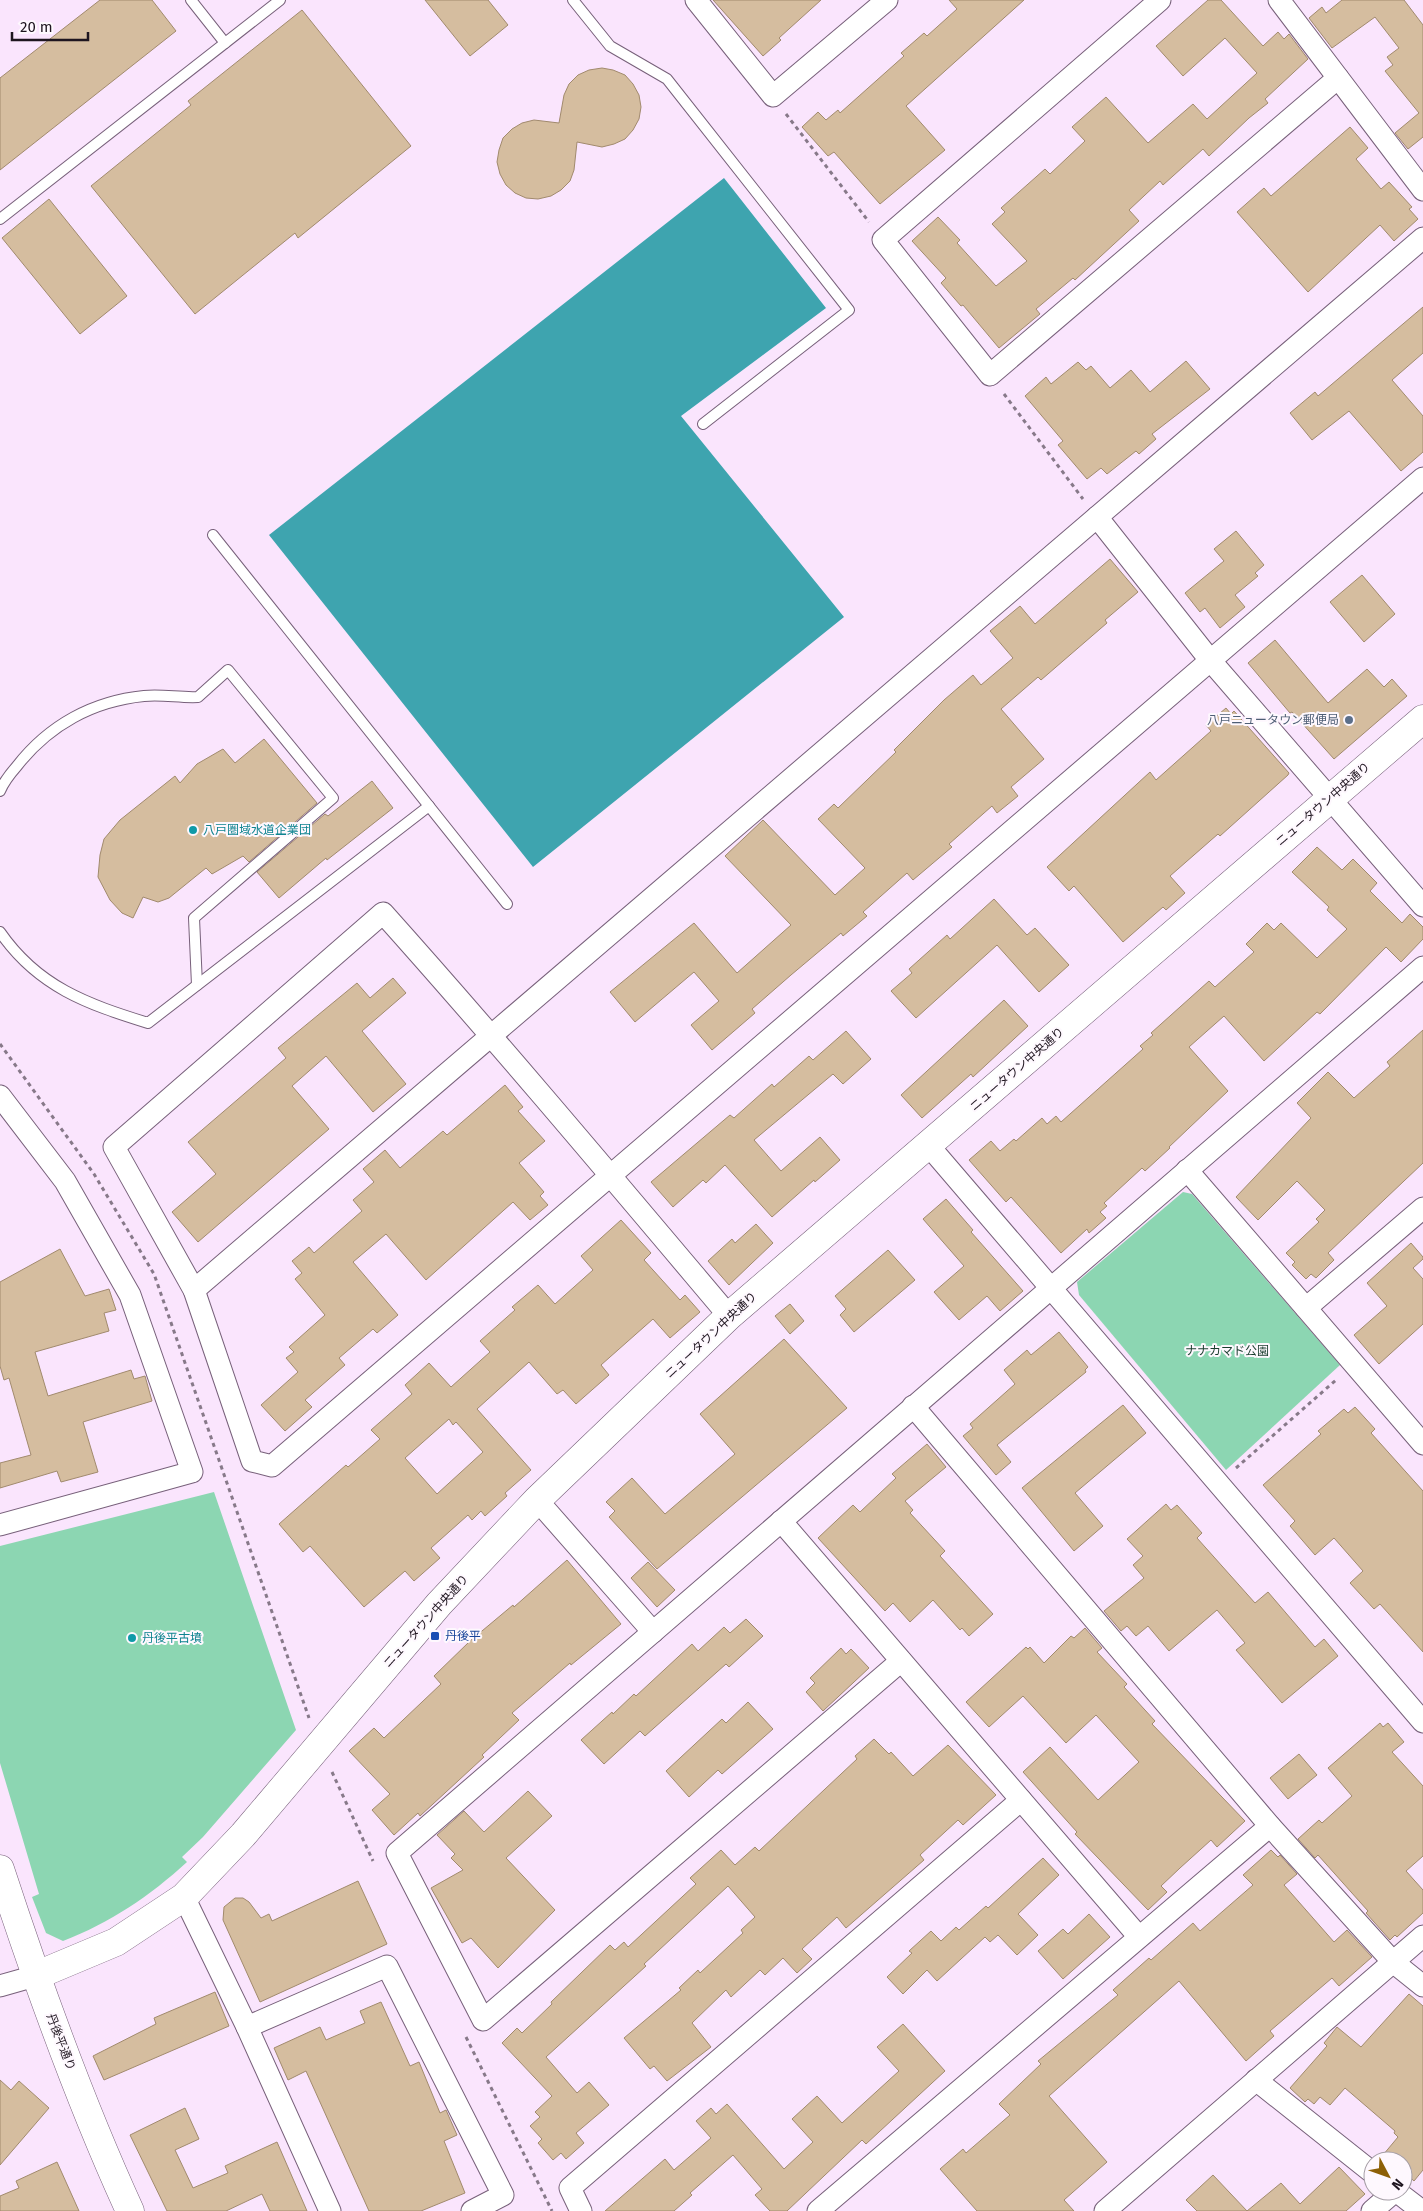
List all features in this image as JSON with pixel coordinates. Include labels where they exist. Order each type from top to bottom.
[{"type":"street","points":[[696,0],[773,96],[887,0]]},
{"type":"street","points":[[1160,0],[883,240],[990,375],[1338,78]]},
{"type":"street","points":[[1279,0],[1423,190]]},
{"type":"street","points":[[194,1290],[1423,238]]},
{"type":"street","points":[[729,1316],[609,1175],[491,1034],[383,913],[114,1147],[194,1290],[252,1462],[272,1466],[609,1175],[1423,478]]},
{"type":"street","points":[[1097,517],[1210,660],[1423,906]]},
{"type":"street","name":"ニュータウン中央通り","points":[[35,1976],[116,1942],[184,1897],[243,1835],[439,1604],[536,1500],[729,1316],[1423,719]]},
{"type":"street","points":[[901,1661],[482,2020],[398,1853],[1423,967]]},
{"type":"street","points":[[0,1096],[65,1181],[130,1296],[192,1472],[0,1526]]},
{"type":"street","points":[[928,1146],[1423,1722]]},
{"type":"street","points":[[1187,1170],[1423,1444]]},
{"type":"street","points":[[1306,1308],[1423,1208]]},
{"type":"street","points":[[913,1406],[1270,1826],[1393,1962],[1423,1986]]},
{"type":"street","points":[[536,1500],[653,1632]]},
{"type":"street","points":[[781,1521],[1139,1937]]},
{"type":"street","points":[[581,2211],[570,2188],[1021,1800]]},
{"type":"street","points":[[818,2211],[1270,1826]]},
{"type":"street","name":"丹後平通り","points":[[0,1869],[35,1976],[104,2153],[130,2211]]},
{"type":"street","points":[[184,1897],[247,2027],[330,2211]]},
{"type":"street","points":[[1105,2211],[1423,1936]]},
{"type":"street","points":[[247,2027],[387,1966],[503,2195],[472,2211]]},
{"type":"street","points":[[0,1986],[35,1976]]},
{"type":"street","points":[[1256,2080],[1363,2165]]},
{"type":"street","points":[[1372,2211],[1384,2201]]},
{"type":"street","points":[[1409,2201],[1422,2211]]},
{"type":"lane","points":[[191,0],[225,44]]},
{"type":"lane","points":[[0,220],[280,0]]},
{"type":"lane","points":[[572,0],[610,46],[667,79],[849,310],[703,424]]},
{"type":"lane","points":[[213,535],[507,904]]},
{"type":"lane","points":[[0,791],[3,783],[30,749],[65,721],[99,706],[145,696],[198,697],[228,670],[333,798],[194,918],[197,985]]},
{"type":"lane","points":[[0,932],[24,962],[47,980],[95,1006],[148,1023],[429,806]]},
{"type":"path","points":[[773,96],[883,240]]},
{"type":"path","points":[[990,375],[1097,517]]},
{"type":"path","points":[[1230,1474],[1355,1364]]},
{"type":"green space","name":"ナナカマド公園","points":[[1183,1192],[1192,1194],[1340,1365],[1226,1470],[1079,1295],[1077,1282]]},
{"type":"green space","name":"丹後平古墳","points":[[214,1492],[296,1730],[203,1837],[182,1857],[187,1862],[129,1908],[97,1926],[63,1941],[46,1933],[32,1897],[39,1894],[0,1763],[0,1546]]},
{"type":"water","points":[[724,178],[826,308],[681,416],[844,617],[533,867],[269,535]]},
{"type":"building","points":[[100,0],[152,0],[176,31],[0,170],[0,78]]},
{"type":"building","points":[[425,0],[488,0],[508,25],[470,56]]},
{"type":"building","points":[[713,0],[821,0],[779,38],[781,40],[763,56]]},
{"type":"building","points":[[949,0],[1024,0],[906,106],[945,150],[880,204],[834,152],[828,156],[802,127],[818,112],[826,120],[838,110],[840,113],[904,56],[901,53],[924,33],[927,36],[957,9]]},
{"type":"building","points":[[1208,0],[1221,0],[1263,46],[1278,32],[1284,39],[1289,34],[1308,59],[1265,99],[1268,103],[1249,118],[1209,156],[1203,149],[1163,185],[1160,181],[1129,210],[1139,221],[1075,280],[1073,278],[1036,309],[1040,314],[999,348],[963,305],[961,306],[941,283],[946,278],[912,241],[938,217],[960,240],[957,243],[996,286],[1027,261],[992,224],[1005,212],[1001,208],[1045,169],[1050,174],[1085,141],[1072,127],[1106,97],[1148,143],[1193,104],[1207,119],[1257,73],[1225,38],[1183,76],[1156,46]]},
{"type":"building","points":[[1342,0],[1404,0],[1423,25],[1423,137],[1408,149],[1395,133],[1419,113],[1385,71],[1393,65],[1387,57],[1399,48],[1375,17],[1332,48],[1309,18],[1322,7],[1326,13]]},
{"type":"building","points":[[302,10],[411,146],[298,238],[295,233],[195,314],[91,186],[191,105],[188,101]]},
{"type":"building","points":[[602,68],[625,75],[639,95],[641,107],[639,119],[633,130],[625,139],[602,147],[577,142],[574,170],[570,181],[551,196],[538,199],[526,198],[515,193],[506,185],[500,174],[497,162],[503,138],[522,123],[534,120],[559,123],[564,95],[569,84],[578,75],[589,70]]},
{"type":"building","points":[[1350,127],[1368,148],[1356,159],[1381,189],[1389,182],[1412,207],[1409,209],[1418,219],[1394,241],[1380,225],[1308,292],[1237,212],[1264,188],[1271,196]]},
{"type":"building","points":[[49,199],[127,296],[80,334],[2,238]]},
{"type":"building","points":[[1423,307],[1423,353],[1392,380],[1423,416],[1423,452],[1401,471],[1349,411],[1312,440],[1290,413],[1315,392],[1318,396]]},
{"type":"building","points":[[1186,361],[1210,389],[1152,434],[1156,439],[1139,454],[1136,451],[1107,474],[1101,468],[1087,479],[1058,445],[1063,441],[1025,396],[1046,377],[1051,384],[1078,362],[1086,370],[1091,366],[1110,388],[1131,370],[1150,392]]},
{"type":"building","points":[[1236,531],[1264,565],[1255,573],[1258,576],[1235,595],[1245,607],[1220,628],[1205,608],[1200,612],[1185,593],[1224,561],[1214,549]]},
{"type":"building","points":[[1110,559],[1138,592],[1105,620],[1107,623],[1041,680],[1038,677],[1001,709],[1044,759],[1011,787],[1018,796],[997,813],[992,806],[949,844],[952,847],[913,880],[907,873],[863,912],[867,916],[843,936],[841,933],[791,975],[752,1009],[755,1013],[712,1050],[691,1025],[719,1001],[694,972],[635,1022],[610,992],[694,923],[737,973],[791,925],[725,856],[763,820],[835,895],[865,868],[818,819],[834,804],[838,808],[896,752],[894,750],[944,700],[973,675],[981,685],[1013,658],[990,631],[1020,606],[1035,624]]},
{"type":"building","points":[[1362,575],[1395,614],[1364,642],[1330,602]]},
{"type":"building","points":[[1275,640],[1328,703],[1367,669],[1384,687],[1392,679],[1407,696],[1334,759],[1292,712],[1290,713],[1248,663]]},
{"type":"building","points":[[1226,708],[1231,714],[1234,711],[1289,773],[1220,836],[1218,834],[1170,876],[1185,893],[1166,910],[1163,907],[1123,942],[1074,886],[1069,891],[1047,867],[1150,772],[1156,780],[1211,731],[1206,725]]},
{"type":"building","name":"八戸圏域水道企業団","points":[[264,739],[317,803],[249,862],[243,856],[212,874],[206,868],[169,898],[158,902],[143,897],[133,918],[122,913],[110,900],[98,877],[104,839],[120,820],[175,776],[180,783],[197,764],[223,749],[235,763]]},
{"type":"building","points":[[372,781],[393,808],[327,860],[326,858],[279,898],[257,872],[325,814],[328,816]]},
{"type":"building","points":[[1317,847],[1342,870],[1353,859],[1377,883],[1370,891],[1402,923],[1410,914],[1423,927],[1423,939],[1401,962],[1386,947],[1320,1014],[1317,1012],[1264,1061],[1224,1016],[1189,1047],[1228,1091],[1145,1171],[1142,1168],[1104,1203],[1107,1206],[1100,1212],[1106,1218],[1089,1233],[1087,1229],[1061,1253],[1011,1197],[1006,1202],[969,1160],[991,1141],[1000,1151],[1014,1139],[1016,1141],[1042,1118],[1047,1124],[1056,1116],[1061,1122],[1143,1049],[1140,1046],[1153,1035],[1151,1033],[1209,981],[1215,987],[1254,952],[1246,944],[1267,923],[1274,930],[1281,923],[1317,958],[1347,929],[1327,910],[1329,907],[1292,872]]},
{"type":"building","points":[[994,899],[1027,935],[1035,928],[1069,965],[1039,992],[997,945],[916,1018],[891,991],[912,973],[909,969],[947,935],[950,939]]},
{"type":"building","points":[[393,978],[406,993],[362,1031],[406,1084],[373,1112],[326,1056],[292,1086],[329,1129],[198,1242],[172,1212],[216,1174],[188,1142],[286,1058],[278,1048],[357,983],[370,998]]},
{"type":"building","points":[[1004,1000],[1028,1026],[973,1077],[971,1074],[922,1118],[901,1095]]},
{"type":"building","points":[[1423,1030],[1423,1163],[1328,1253],[1334,1260],[1316,1278],[1311,1274],[1306,1279],[1292,1265],[1295,1262],[1286,1253],[1319,1222],[1316,1219],[1325,1210],[1297,1181],[1258,1220],[1236,1197],[1311,1118],[1297,1103],[1328,1072],[1354,1098],[1390,1066],[1387,1062]]},
{"type":"building","points":[[846,1031],[871,1059],[843,1084],[833,1074],[754,1140],[781,1171],[820,1137],[840,1160],[772,1217],[725,1165],[706,1183],[703,1180],[673,1207],[651,1182],[730,1115],[734,1118],[772,1084],[774,1087],[809,1056],[813,1060]]},
{"type":"building","points":[[505,1085],[523,1107],[518,1111],[545,1141],[519,1163],[544,1192],[540,1196],[548,1205],[530,1220],[513,1202],[426,1280],[386,1234],[353,1262],[398,1315],[377,1333],[373,1329],[339,1358],[345,1365],[305,1400],[312,1407],[285,1431],[261,1405],[298,1372],[286,1358],[294,1352],[289,1347],[325,1315],[295,1279],[302,1273],[292,1261],[309,1247],[314,1253],[362,1211],[353,1200],[374,1182],[363,1169],[385,1150],[400,1168],[443,1131],[447,1135]]},
{"type":"building","points":[[946,1199],[973,1230],[971,1232],[1023,1291],[1000,1311],[987,1296],[959,1320],[934,1292],[964,1266],[923,1219]]},
{"type":"building","points":[[621,1220],[651,1253],[644,1260],[680,1300],[685,1295],[700,1312],[670,1338],[653,1319],[601,1365],[609,1375],[576,1404],[563,1390],[557,1394],[529,1362],[477,1409],[531,1470],[505,1493],[507,1496],[485,1516],[481,1511],[472,1520],[468,1515],[431,1548],[440,1558],[414,1581],[405,1571],[364,1607],[310,1546],[303,1552],[279,1524],[346,1465],[348,1467],[380,1439],[371,1430],[412,1394],[405,1385],[429,1363],[451,1387],[490,1352],[480,1341],[515,1310],[512,1307],[538,1285],[555,1304],[593,1270],[581,1256]],"holes":[[[449,1419],[453,1425],[456,1422],[483,1452],[437,1494],[405,1458]]]},
{"type":"building","points":[[756,1224],[773,1243],[729,1285],[708,1261],[732,1239],[735,1243]]},
{"type":"building","points":[[1411,1243],[1423,1257],[1413,1268],[1423,1279],[1423,1324],[1379,1364],[1354,1335],[1387,1306],[1367,1283]]},
{"type":"building","points":[[60,1249],[85,1296],[109,1289],[116,1310],[104,1313],[109,1331],[35,1352],[48,1396],[131,1370],[134,1379],[145,1376],[152,1401],[83,1422],[98,1472],[61,1482],[57,1471],[0,1488],[0,1463],[31,1455],[9,1378],[4,1380],[0,1366],[0,1282]]},
{"type":"building","points":[[888,1250],[915,1280],[854,1332],[840,1315],[846,1309],[835,1296]]},
{"type":"building","points":[[790,1304],[804,1321],[790,1334],[775,1316]]},
{"type":"building","points":[[1059,1332],[1088,1367],[1085,1370],[1086,1372],[997,1445],[1011,1462],[996,1475],[963,1436],[973,1428],[970,1424],[1015,1384],[1004,1370],[1027,1350],[1031,1355]]},
{"type":"building","points":[[784,1339],[847,1408],[657,1569],[609,1517],[615,1511],[606,1502],[632,1478],[665,1514],[735,1454],[700,1414]]},
{"type":"building","points":[[1123,1405],[1146,1433],[1075,1493],[1103,1526],[1074,1551],[1022,1488]]},
{"type":"building","points":[[1355,1407],[1375,1429],[1371,1433],[1423,1491],[1423,1652],[1380,1604],[1374,1609],[1350,1583],[1363,1571],[1334,1538],[1315,1555],[1290,1526],[1295,1521],[1263,1485],[1321,1434],[1318,1431],[1344,1409],[1348,1413]]},
{"type":"building","points":[[927,1444],[946,1467],[905,1501],[913,1510],[910,1513],[945,1551],[940,1556],[993,1614],[969,1636],[962,1628],[960,1630],[933,1600],[910,1622],[893,1603],[885,1611],[818,1538],[853,1505],[860,1512],[896,1478],[892,1474]]},
{"type":"building","points":[[1166,1504],[1171,1510],[1177,1505],[1202,1533],[1197,1538],[1255,1603],[1268,1592],[1315,1647],[1324,1639],[1338,1656],[1282,1703],[1236,1650],[1245,1643],[1217,1610],[1169,1651],[1148,1626],[1136,1636],[1127,1626],[1121,1631],[1104,1611],[1144,1578],[1133,1565],[1143,1556],[1127,1539]]},
{"type":"building","points":[[567,1560],[621,1624],[571,1665],[570,1663],[512,1713],[519,1720],[482,1755],[484,1757],[420,1816],[418,1813],[394,1835],[372,1810],[390,1794],[349,1751],[374,1728],[384,1738],[441,1684],[434,1676],[470,1641],[513,1605],[514,1607]]},
{"type":"building","points":[[648,1562],[675,1590],[657,1607],[631,1578]]},
{"type":"building","points":[[746,1619],[763,1636],[729,1667],[726,1664],[645,1736],[640,1731],[604,1764],[581,1740],[634,1694],[636,1696],[692,1644],[698,1651],[724,1627],[730,1633]]},
{"type":"building","points":[[1085,1628],[1102,1648],[1097,1652],[1127,1684],[1124,1687],[1155,1721],[1152,1724],[1245,1821],[1217,1847],[1211,1840],[1180,1868],[1161,1886],[1167,1892],[1148,1910],[1075,1834],[1077,1832],[1023,1772],[1050,1747],[1098,1800],[1139,1762],[1096,1715],[1066,1743],[1023,1696],[989,1727],[966,1702],[1026,1647],[1028,1649],[1030,1647],[1044,1663],[1071,1636],[1074,1638]]},
{"type":"building","points":[[841,1648],[846,1654],[851,1649],[869,1668],[823,1711],[806,1692],[815,1683],[810,1678]]},
{"type":"building","points":[[748,1702],[773,1729],[722,1774],[718,1770],[689,1797],[666,1771],[722,1719],[726,1723]]},
{"type":"building","points":[[1380,1723],[1383,1727],[1388,1723],[1404,1742],[1392,1752],[1423,1786],[1423,1856],[1406,1871],[1423,1890],[1423,1913],[1397,1937],[1395,1935],[1390,1940],[1366,1913],[1368,1911],[1318,1855],[1315,1858],[1298,1839],[1319,1820],[1322,1823],[1352,1796],[1328,1768]]},
{"type":"building","points":[[874,1739],[889,1754],[891,1752],[913,1776],[948,1745],[996,1795],[963,1825],[958,1820],[920,1855],[924,1860],[846,1928],[837,1917],[802,1949],[812,1959],[797,1973],[783,1958],[765,1975],[760,1970],[731,1997],[726,1990],[692,2023],[711,2047],[667,2081],[654,2066],[650,2069],[624,2038],[681,1990],[679,1988],[698,1970],[700,1973],[743,1933],[741,1930],[755,1917],[728,1886],[644,1964],[646,1966],[546,2057],[577,2093],[589,2082],[609,2105],[576,2133],[584,2143],[566,2159],[561,2153],[553,2160],[538,2143],[542,2139],[530,2126],[540,2117],[535,2112],[552,2096],[502,2043],[517,2028],[522,2033],[610,1945],[615,1950],[624,1942],[628,1947],[696,1884],[690,1878],[721,1850],[735,1865],[755,1847],[759,1851],[857,1759],[855,1756]]},
{"type":"building","points":[[1299,1754],[1317,1775],[1288,1799],[1270,1778]]},
{"type":"building","points":[[528,1791],[552,1816],[506,1858],[555,1910],[498,1968],[471,1938],[462,1943],[431,1888],[463,1870],[451,1858],[455,1854],[437,1835],[464,1811],[484,1832]]},
{"type":"building","points":[[1271,1850],[1278,1857],[1280,1855],[1297,1874],[1284,1885],[1334,1942],[1347,1930],[1372,1957],[1339,1986],[1332,1978],[1270,2031],[1274,2036],[1246,2061],[1179,1981],[1049,2096],[1107,2162],[1064,2200],[1074,2211],[977,2211],[940,2169],[963,2149],[966,2153],[1010,2115],[999,2104],[1041,2064],[1038,2061],[1118,1995],[1113,1990],[1193,1923],[1200,1931],[1253,1885],[1243,1875]]},
{"type":"building","points":[[1043,1858],[1059,1875],[1018,1914],[1038,1935],[1017,1955],[998,1935],[990,1942],[985,1937],[937,1981],[927,1970],[903,1994],[887,1977],[912,1953],[909,1951],[931,1931],[941,1941],[956,1927],[959,1930],[986,1906],[988,1908]]},
{"type":"building","points":[[358,1881],[387,1944],[260,2002],[223,1920],[224,1907],[235,1898],[243,1898],[249,1902],[261,1918],[269,1914],[272,1921]]},
{"type":"building","points":[[1089,1914],[1110,1937],[1063,1979],[1038,1951],[1063,1929],[1068,1934]]},
{"type":"building","points":[[215,1992],[229,2026],[104,2080],[93,2056],[156,2024],[154,2018]]},
{"type":"building","points":[[1409,1994],[1423,2006],[1423,2170],[1414,2181],[1413,2151],[1386,2151],[1398,2137],[1394,2133],[1395,2131],[1345,2088],[1330,2105],[1320,2097],[1314,2104],[1308,2099],[1305,2102],[1290,2088],[1327,2046],[1324,2043],[1337,2027],[1361,2047]]},
{"type":"building","points":[[381,2002],[410,2066],[419,2062],[440,2113],[446,2110],[457,2135],[444,2141],[465,2193],[421,2211],[369,2211],[306,2071],[288,2080],[274,2048],[320,2027],[326,2040],[365,2023],[360,2011]]},
{"type":"building","points":[[903,2024],[945,2071],[866,2144],[862,2140],[787,2211],[770,2211],[755,2195],[762,2189],[733,2155],[690,2193],[692,2195],[674,2211],[605,2211],[665,2159],[674,2170],[711,2138],[696,2121],[711,2108],[716,2114],[727,2104],[784,2169],[813,2142],[792,2119],[817,2096],[842,2123],[899,2071],[877,2047]]},
{"type":"building","points":[[0,2080],[11,2090],[19,2081],[49,2108],[0,2165]]},
{"type":"building","points":[[185,2108],[199,2139],[175,2150],[193,2188],[228,2173],[225,2166],[277,2142],[307,2211],[270,2211],[262,2194],[226,2211],[167,2211],[130,2135]]},
{"type":"building","points":[[57,2162],[79,2211],[0,2211],[0,2196],[19,2188],[16,2181]]},
{"type":"building","points":[[1339,2167],[1363,2192],[1363,2196],[1346,2211],[1247,2211],[1281,2183],[1300,2204]]},
{"type":"building","points":[[1213,2175],[1247,2211],[1197,2211],[1186,2200]]},
{"type":"place","name":"八戸ニュータウン郵便局","points":[[1349,720]]},
{"type":"place","name":"八戸圏域水道企業団","points":[[193,830]]},
{"type":"place","name":"丹後平","points":[[435,1636]]},
{"type":"place","name":"丹後平古墳","points":[[132,1638]]}]
